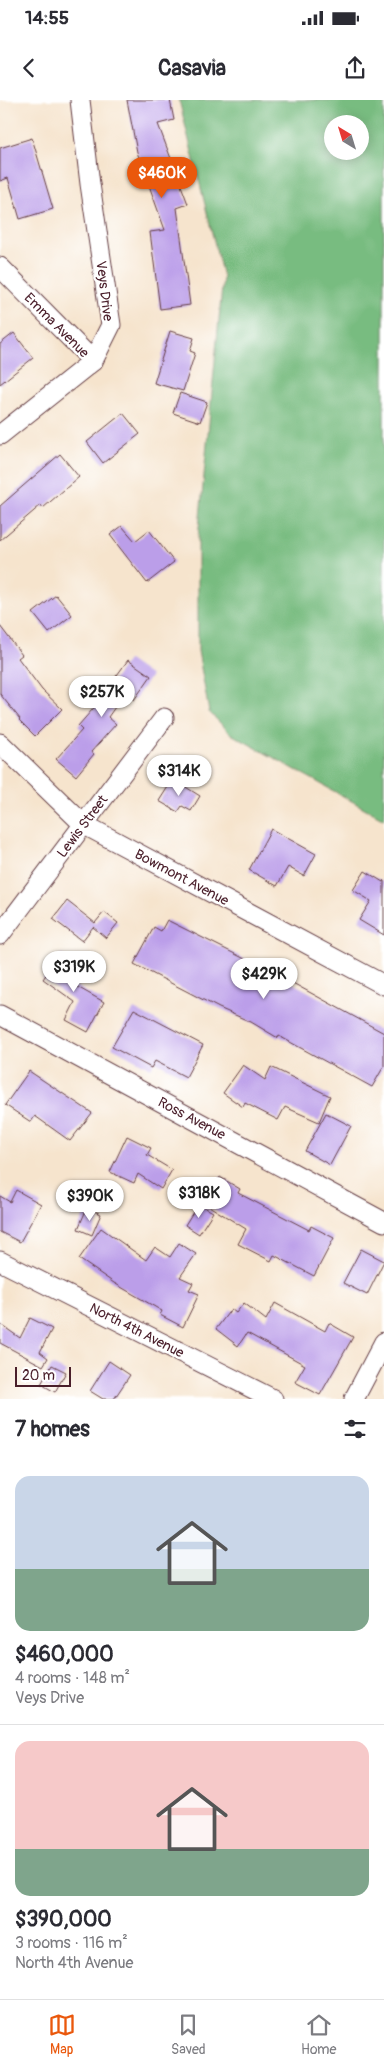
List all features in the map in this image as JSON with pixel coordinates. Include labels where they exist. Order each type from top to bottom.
[{"type":"street","name":"Veys Drive","points":[[0,435],[93,362],[111,325],[90,184],[80,100]]},
{"type":"street","name":"Emma Avenue","points":[[0,267],[93,362]]},
{"type":"street","name":"Lewis Street","points":[[0,935],[164,718]]},
{"type":"street","name":"Bowmont Avenue","points":[[0,743],[83,824],[384,984]]},
{"type":"street","name":"Ross Avenue","points":[[0,1015],[384,1222]]},
{"type":"street","name":"North 4th Avenue","points":[[0,1260],[273,1399]]},
{"type":"street","points":[[354,1399],[384,1342]]},
{"type":"green space","points":[[179,100],[384,100],[384,819],[231,734],[209,712],[198,651],[198,538],[223,277]]},
{"type":"building","points":[[127,100],[170,100],[174,120],[158,124],[188,204],[177,208],[190,305],[160,309],[150,232],[165,230],[137,152]]},
{"type":"building","points":[[32,138],[53,209],[20,219],[8,178],[0,181],[0,148]]},
{"type":"building","points":[[170,331],[194,338],[190,351],[195,353],[183,391],[154,383]]},
{"type":"building","points":[[14,333],[33,358],[0,384],[0,344]]},
{"type":"building","points":[[180,393],[207,402],[200,422],[173,413]]},
{"type":"building","points":[[123,413],[140,434],[103,463],[87,442]]},
{"type":"building","points":[[60,454],[79,477],[43,508],[41,505],[0,540],[0,506]]},
{"type":"building","points":[[122,526],[135,541],[149,530],[174,562],[147,583],[110,535]]},
{"type":"building","points":[[56,595],[72,615],[49,633],[33,613]]},
{"type":"building","points":[[0,626],[22,655],[18,658],[42,690],[62,709],[35,736],[19,720],[0,694]]},
{"type":"building","points":[[128,660],[151,676],[134,700],[125,693],[108,717],[116,724],[91,752],[94,754],[76,776],[56,759],[82,730],[78,726],[106,694],[104,693]]},
{"type":"building","points":[[173,779],[200,796],[191,811],[182,806],[178,812],[159,801]]},
{"type":"building","points":[[271,829],[316,854],[304,876],[288,867],[277,886],[249,870]]},
{"type":"building","points":[[365,871],[383,882],[384,880],[384,935],[359,920],[371,901],[353,890]]},
{"type":"building","points":[[67,901],[95,923],[104,912],[118,923],[106,938],[93,927],[82,941],[53,919]]},
{"type":"building","points":[[167,920],[289,981],[384,1033],[384,1066],[372,1087],[279,1036],[278,1038],[251,1022],[219,1008],[134,964],[154,927],[161,931]]},
{"type":"building","points":[[61,954],[83,969],[72,984],[104,1002],[88,1032],[66,1020],[75,1002],[43,979]]},
{"type":"building","points":[[134,1009],[203,1045],[186,1077],[155,1061],[151,1068],[112,1047]]},
{"type":"building","points":[[243,1065],[265,1080],[271,1067],[330,1096],[319,1122],[285,1107],[278,1120],[245,1103],[243,1107],[223,1093]]},
{"type":"building","points":[[29,1071],[92,1113],[70,1141],[35,1116],[31,1122],[5,1105]]},
{"type":"building","points":[[326,1113],[351,1126],[330,1165],[305,1151]]},
{"type":"building","points":[[127,1136],[151,1148],[147,1155],[172,1170],[161,1189],[138,1174],[134,1183],[110,1172]]},
{"type":"building","points":[[220,1177],[240,1189],[238,1193],[309,1230],[311,1226],[334,1238],[314,1276],[274,1255],[271,1261],[238,1244],[246,1229],[204,1203]]},
{"type":"building","points":[[16,1190],[41,1204],[20,1242],[0,1232],[0,1196],[10,1202]]},
{"type":"building","points":[[198,1204],[213,1212],[199,1234],[185,1225]]},
{"type":"building","points":[[87,1208],[101,1214],[92,1235],[78,1229]]},
{"type":"building","points":[[101,1228],[146,1260],[155,1247],[170,1257],[179,1243],[196,1254],[180,1277],[193,1283],[189,1290],[199,1294],[183,1327],[160,1315],[162,1311],[114,1283],[79,1259]]},
{"type":"building","points":[[361,1249],[384,1261],[367,1295],[343,1283]]},
{"type":"building","points":[[244,1303],[266,1320],[275,1303],[325,1331],[329,1323],[353,1337],[320,1395],[295,1382],[305,1365],[247,1333],[238,1346],[216,1329],[231,1309],[236,1313]]},
{"type":"building","points":[[30,1318],[52,1329],[40,1352],[48,1358],[43,1366],[0,1343],[0,1324],[20,1338]]},
{"type":"building","points":[[109,1361],[130,1375],[114,1399],[103,1399],[90,1391]]},
{"type":"building","points":[[52,1365],[66,1372],[55,1392],[41,1384]]}]
